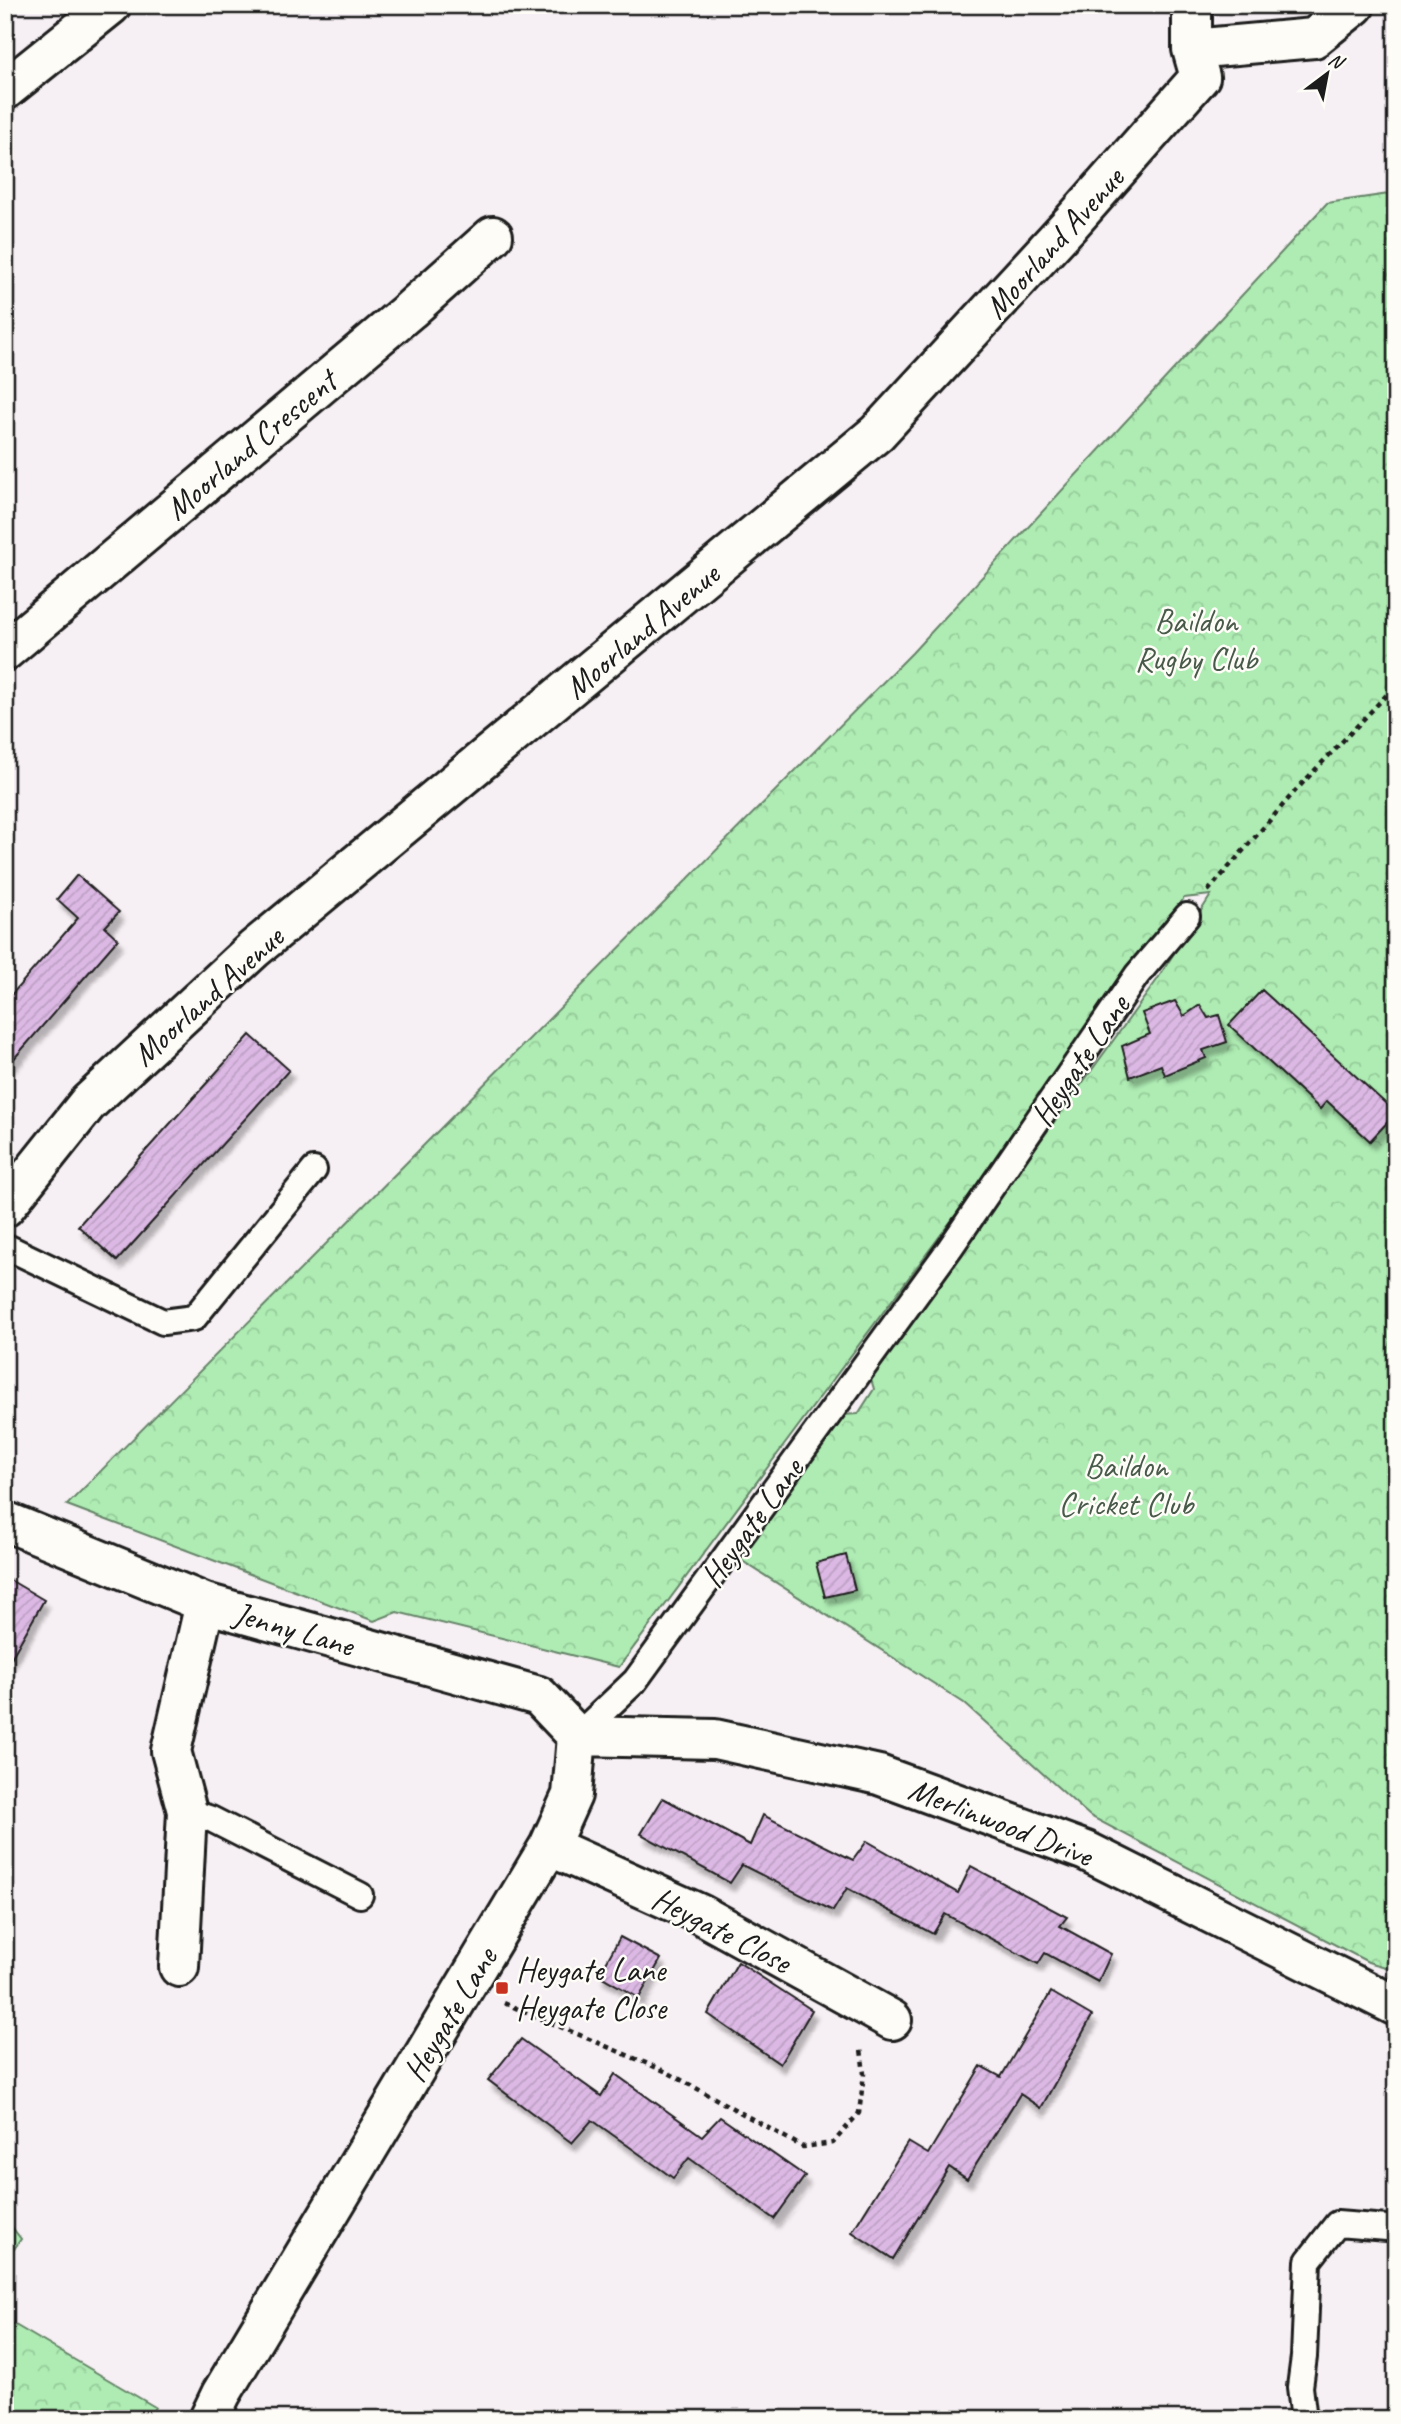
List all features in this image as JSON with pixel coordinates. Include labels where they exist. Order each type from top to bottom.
[{"type":"street","points":[[5,90],[111,5]]},
{"type":"street","name":"Moorland Avenue","points":[[5,1207],[88,1103],[254,949],[877,433],[1071,223],[1200,77],[1192,49],[1192,5]]},
{"type":"street","points":[[1192,49],[1314,38],[1355,5]]},
{"type":"street","name":"Moorland Crescent","points":[[5,650],[410,310],[493,236]]},
{"type":"street","name":"Jenny Lane","points":[[5,1521],[205,1603],[539,1696],[576,1736]]},
{"type":"street","points":[[179,1967],[187,1811],[171,1751],[205,1603]]},
{"type":"street","name":"Heygate Lane","points":[[209,2419],[221,2394],[549,1846],[572,1795],[576,1736]]},
{"type":"street","name":"Merlinwood Drive","points":[[576,1736],[715,1739],[879,1775],[1086,1851],[1396,2006]]},
{"type":"street","name":"Heygate Close","points":[[549,1846],[701,1914],[892,2020]]},
{"type":"lane","name":"Heygate Lane","points":[[576,1736],[635,1681],[950,1248],[1137,975],[1187,916]]},
{"type":"lane","points":[[5,1246],[163,1322],[194,1318],[314,1170]]},
{"type":"lane","points":[[187,1811],[211,1819],[360,1895]]},
{"type":"lane","points":[[1304,2419],[1300,2387],[1308,2261],[1337,2224],[1387,2228]]},
{"type":"path","points":[[1187,916],[1297,789],[1396,685]]},
{"type":"path","points":[[465,1987],[571,2029],[667,2072],[803,2147],[833,2143],[859,2113],[864,2074],[854,1999]]},
{"type":"green space","points":[[1396,193],[1396,1970],[1368,1962],[1090,1816],[964,1703],[733,1555],[841,1415],[858,1414],[874,1389],[870,1376],[1157,980],[1211,895],[1184,898],[1027,1119],[619,1667],[397,1612],[374,1621],[67,1505],[912,653],[1327,203]]},
{"type":"green space","points":[[5,2218],[21,2239],[5,2262]]},
{"type":"green space","points":[[5,2319],[155,2407],[148,2419],[5,2419]]},
{"type":"building","points":[[77,875],[119,912],[105,927],[118,939],[5,1069],[5,1002],[78,918],[57,899]]},
{"type":"building","points":[[1262,990],[1396,1113],[1370,1141],[1327,1101],[1320,1109],[1229,1025]]},
{"type":"building","points":[[1175,1001],[1184,1016],[1200,1005],[1208,1018],[1219,1015],[1227,1042],[1203,1050],[1206,1058],[1165,1075],[1161,1065],[1130,1077],[1122,1046],[1150,1034],[1142,1013]]},
{"type":"building","points":[[250,1035],[289,1070],[117,1261],[78,1226]]},
{"type":"building","points":[[846,1555],[855,1590],[825,1597],[816,1563]]},
{"type":"building","points":[[5,1577],[44,1600],[5,1669]]},
{"type":"building","points":[[663,1798],[750,1845],[763,1815],[853,1860],[867,1841],[958,1893],[971,1866],[1067,1917],[1060,1926],[1111,1954],[1098,1982],[1045,1953],[1038,1964],[945,1914],[933,1934],[847,1888],[833,1911],[742,1865],[730,1883],[641,1834]]},
{"type":"building","points":[[620,1937],[661,1959],[639,1998],[599,1975]]},
{"type":"building","points":[[738,1962],[812,2010],[780,2064],[708,2014]]},
{"type":"building","points":[[1051,1992],[1092,2016],[1041,2108],[1020,2094],[967,2179],[949,2167],[893,2259],[852,2232],[908,2142],[928,2154],[981,2066],[1001,2077]]},
{"type":"building","points":[[521,2039],[601,2096],[615,2074],[702,2136],[720,2117],[805,2176],[774,2219],[689,2158],[673,2178],[592,2120],[572,2143],[488,2080]]},
{"type":"place","name":"Heygate Lane Heygate Close","points":[[502,1988]]},
{"type":"park label","name":"Baildon Rugby Club","points":[[1196,639]]},
{"type":"park label","name":"Baildon Cricket Club","points":[[1126,1484]]}]
